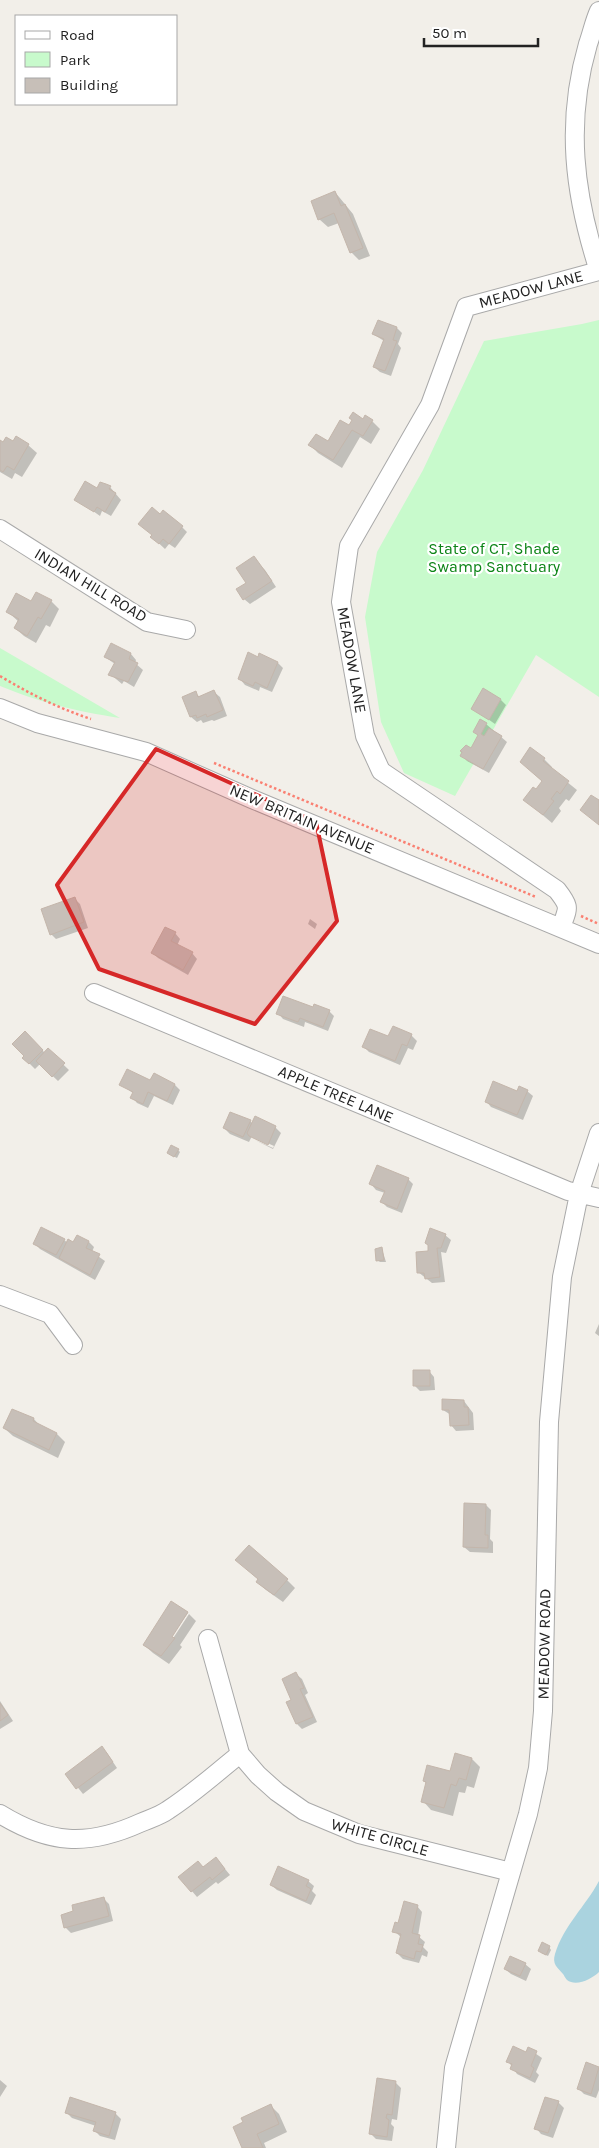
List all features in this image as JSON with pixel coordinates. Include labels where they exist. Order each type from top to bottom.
[{"type":"street","points":[[599,12],[579,75],[574,118],[575,164],[581,208],[599,271]]},
{"type":"street","name":"MEADOW LANE","points":[[561,928],[567,910],[567,903],[557,890],[381,771],[366,736],[341,602],[349,546],[430,405],[466,307],[599,271]]},
{"type":"street","name":"INDIAN HILL ROAD","points":[[0,529],[147,622],[186,630]]},
{"type":"street","name":"NEW BRITAIN AVENUE","points":[[0,708],[37,723],[146,752],[262,803],[599,944]]},
{"type":"street","name":"APPLE TREE LANE","points":[[94,993],[568,1191],[599,1198]]},
{"type":"street","name":"MEADOW ROAD","points":[[446,2148],[454,2068],[528,1814],[538,1768],[543,1711],[549,1422],[562,1277],[579,1194],[599,1133]]},
{"type":"street","points":[[0,1295],[50,1314],[73,1345]]},
{"type":"street","name":"WHITE CIRCLE","points":[[208,1639],[240,1754],[258,1775],[277,1792],[304,1811],[334,1825],[360,1834],[511,1872]]},
{"type":"street","points":[[0,1814],[22,1827],[45,1836],[71,1839],[101,1838],[167,1811],[240,1754]]},
{"type":"path","points":[[0,676],[40,700]]},
{"type":"highlighted area","points":[[156,749],[316,822],[337,921],[255,1024],[99,969],[57,885]]},
{"type":"green space","name":"State of CT, Shade Swamp Sanctuary","points":[[599,320],[599,697],[536,655],[455,796],[404,773],[381,722],[365,617],[377,552],[423,470],[484,341]]},
{"type":"green space","points":[[0,648],[120,718],[59,706],[0,686]]},
{"type":"water","points":[[599,1881],[599,1972],[584,1981],[571,1982],[567,1980],[556,1965],[554,1960],[555,1954],[569,1925]]},
{"type":"building","points":[[335,191],[341,206],[345,204],[363,248],[350,253],[334,213],[318,220],[311,201]]},
{"type":"building","points":[[378,320],[397,327],[393,340],[397,341],[385,371],[373,367],[384,339],[372,334]]},
{"type":"building","points":[[353,412],[363,419],[365,415],[373,420],[363,436],[352,430],[333,460],[308,445],[316,434],[328,441],[340,420],[349,425],[352,420],[349,418]]},
{"type":"building","points":[[16,436],[29,444],[14,470],[7,466],[3,472],[0,470],[0,440],[3,442],[6,437],[13,441]]},
{"type":"building","points":[[85,481],[97,488],[100,482],[106,484],[111,486],[109,489],[116,493],[105,512],[97,507],[94,512],[74,500]]},
{"type":"building","points":[[152,507],[160,514],[163,510],[183,526],[169,544],[163,539],[159,544],[150,537],[152,535],[138,524]]},
{"type":"building","points":[[254,556],[272,581],[243,600],[236,589],[246,583],[236,568]]},
{"type":"building","points":[[36,592],[52,600],[41,619],[38,617],[27,636],[14,628],[19,619],[6,612],[16,593],[31,601]]},
{"type":"building","points":[[111,643],[131,653],[129,659],[138,663],[128,682],[108,675],[115,662],[104,657]]},
{"type":"building","points":[[248,652],[258,657],[259,653],[278,662],[267,688],[255,682],[253,686],[238,679]]},
{"type":"building","points":[[483,688],[501,699],[489,720],[471,709]]},
{"type":"building","points":[[214,690],[223,710],[207,717],[206,714],[197,718],[196,715],[190,717],[182,697],[196,691],[198,697]]},
{"type":"building","points":[[480,719],[487,723],[481,734],[484,736],[489,728],[502,736],[483,769],[460,756],[462,752],[460,751],[466,745],[471,748],[478,735],[473,732]]},
{"type":"building","points":[[530,747],[545,758],[543,761],[569,781],[560,794],[557,791],[551,799],[554,801],[543,815],[523,800],[533,787],[536,789],[542,781],[520,762]]},
{"type":"building","points":[[591,795],[599,800],[599,825],[580,810]]},
{"type":"building","points":[[75,897],[84,922],[50,935],[41,909]]},
{"type":"building","points":[[165,927],[176,932],[171,941],[193,952],[183,970],[151,953]]},
{"type":"building","points":[[283,996],[313,1007],[314,1004],[330,1010],[323,1027],[300,1018],[298,1022],[276,1014]]},
{"type":"building","points":[[393,1026],[412,1034],[407,1046],[402,1044],[395,1061],[362,1047],[370,1029],[388,1036]]},
{"type":"building","points":[[25,1031],[43,1050],[29,1064],[12,1044]]},
{"type":"building","points":[[48,1048],[65,1063],[52,1077],[36,1061]]},
{"type":"building","points":[[127,1069],[150,1080],[154,1073],[175,1084],[167,1101],[148,1092],[143,1104],[130,1098],[133,1092],[119,1085]]},
{"type":"building","points":[[493,1081],[517,1091],[519,1086],[528,1090],[517,1115],[485,1102]]},
{"type":"building","points":[[230,1112],[251,1120],[243,1137],[223,1128]]},
{"type":"building","points":[[255,1116],[276,1126],[268,1145],[249,1136],[247,1133]]},
{"type":"building","points":[[171,1145],[179,1149],[174,1157],[167,1153]]},
{"type":"building","points":[[377,1165],[409,1178],[397,1209],[380,1202],[385,1191],[369,1184]]},
{"type":"building","points":[[41,1227],[65,1239],[56,1255],[33,1244]]},
{"type":"building","points":[[430,1228],[446,1234],[441,1248],[437,1248],[440,1277],[425,1279],[424,1273],[417,1273],[416,1252],[428,1251],[428,1245],[425,1243]]},
{"type":"building","points":[[77,1235],[89,1241],[86,1248],[100,1254],[90,1275],[59,1258],[68,1239],[73,1242]]},
{"type":"building","points":[[382,1247],[384,1260],[376,1261],[375,1249]]},
{"type":"building","points":[[413,1370],[430,1370],[430,1386],[413,1386]]},
{"type":"building","points":[[442,1399],[464,1400],[464,1407],[468,1407],[469,1425],[450,1426],[449,1410],[442,1410]]},
{"type":"building","points":[[12,1409],[34,1418],[33,1421],[57,1433],[49,1450],[3,1428]]},
{"type":"building","points":[[464,1503],[486,1504],[485,1535],[488,1535],[488,1548],[463,1547]]},
{"type":"building","points":[[249,1545],[288,1579],[274,1595],[256,1582],[258,1579],[235,1560]]},
{"type":"building","points":[[171,1601],[188,1612],[172,1637],[175,1638],[161,1656],[143,1645]]},
{"type":"building","points":[[296,1672],[304,1688],[300,1689],[313,1717],[296,1724],[286,1702],[291,1700],[282,1679]]},
{"type":"building","points":[[0,1703],[8,1715],[0,1721]]},
{"type":"building","points":[[102,1746],[113,1762],[76,1789],[65,1774]]},
{"type":"building","points":[[455,1753],[472,1758],[466,1780],[459,1778],[456,1786],[451,1784],[444,1808],[421,1802],[426,1782],[423,1781],[427,1765],[450,1771]]},
{"type":"building","points":[[216,1857],[225,1869],[212,1880],[210,1877],[191,1892],[178,1877],[198,1861],[203,1867]]},
{"type":"building","points":[[278,1866],[309,1880],[306,1886],[311,1889],[306,1901],[270,1885]]},
{"type":"building","points":[[104,1897],[109,1916],[64,1928],[61,1915],[73,1911],[72,1905]]},
{"type":"building","points":[[404,1901],[418,1905],[412,1933],[420,1935],[418,1944],[423,1945],[421,1952],[416,1951],[414,1959],[396,1953],[401,1934],[392,1932],[395,1922],[398,1923]]},
{"type":"building","points":[[542,1942],[550,1946],[546,1955],[538,1951]]},
{"type":"building","points":[[510,1956],[526,1963],[520,1976],[504,1969]]},
{"type":"building","points":[[513,2046],[526,2052],[528,2047],[537,2051],[531,2066],[534,2068],[530,2078],[510,2069],[512,2064],[506,2062]]},
{"type":"building","points":[[586,2062],[599,2067],[591,2094],[577,2089]]},
{"type":"building","points":[[377,2078],[396,2081],[392,2115],[387,2114],[386,2118],[389,2120],[387,2137],[369,2134]]},
{"type":"building","points":[[70,2097],[116,2112],[109,2136],[93,2131],[96,2122],[65,2113]]},
{"type":"building","points":[[545,2097],[559,2101],[548,2133],[534,2129]]},
{"type":"building","points":[[271,2104],[279,2124],[257,2134],[263,2148],[242,2148],[233,2127],[243,2122],[241,2118]]}]
